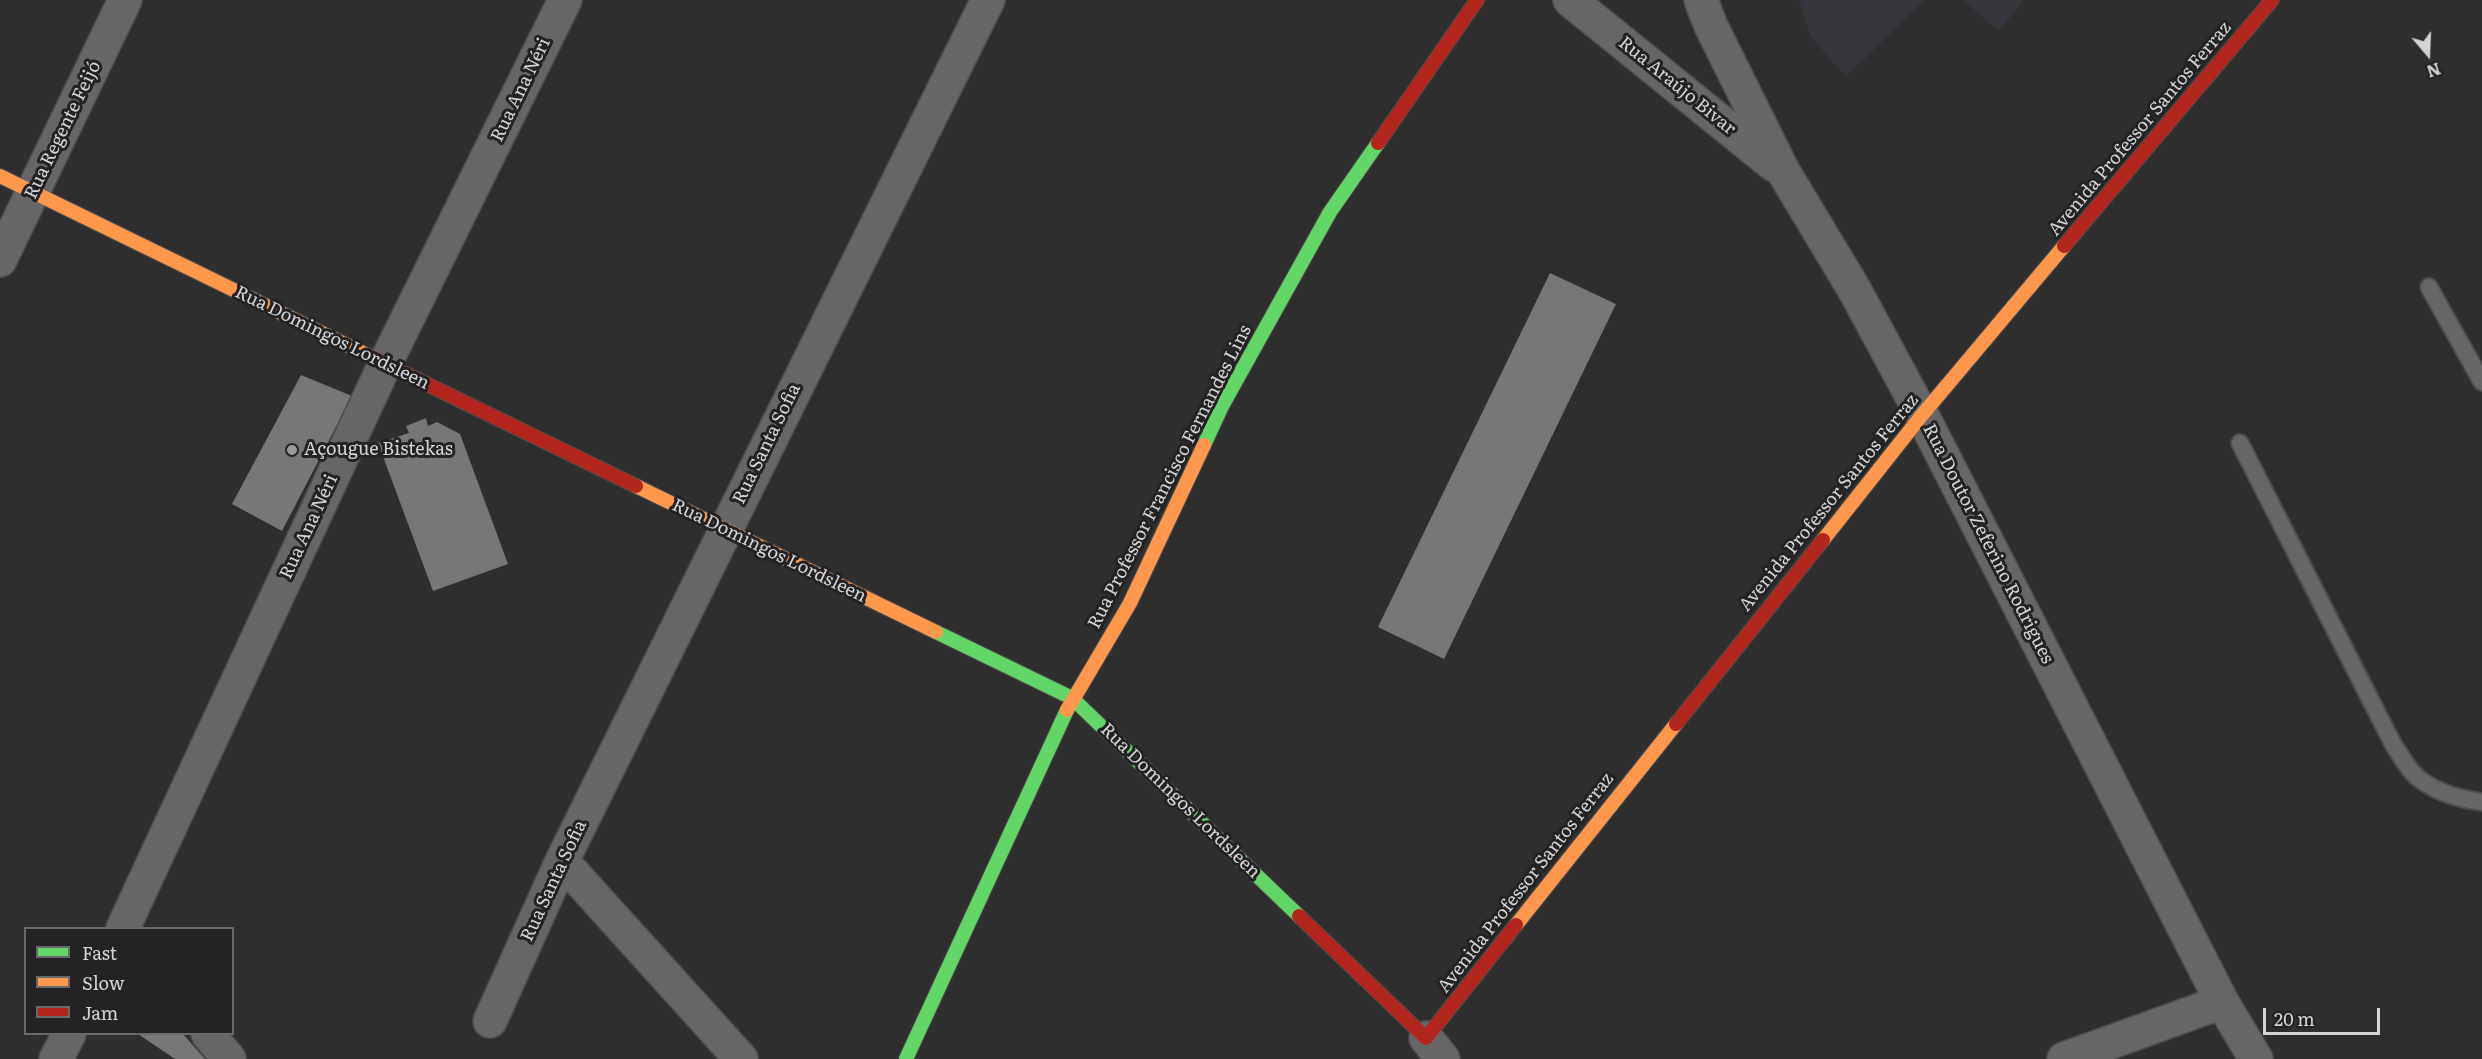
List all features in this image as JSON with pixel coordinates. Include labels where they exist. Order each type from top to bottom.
[{"type":"street","name":"Rua Regente Feijó","points":[[0,260],[125,0]]},
{"type":"street","name":"Rua Ana Néri","points":[[123,927],[385,364],[565,0]]},
{"type":"street","name":"Rua Santa Sofia","points":[[490,1021],[562,861],[988,0]]},
{"type":"street","name":"Rua Professor Francisco Fernandes Lins","points":[[906,1059],[1072,698],[1130,603],[1222,406],[1330,212],[1477,0]]},
{"type":"street","name":"Rua Araújo Bivar","points":[[1570,0],[1783,171]]},
{"type":"street","name":"Rua Doutor Zeferino Rodrigues","points":[[1701,0],[1711,26],[1783,171],[1854,289],[1922,415],[2222,1002],[2256,1059]]},
{"type":"street","name":"Avenida Professor Santos Ferraz","points":[[1435,1048],[1922,415],[2272,0]]},
{"type":"street","name":"Rua Domingos Lordsleen","points":[[0,176],[1072,698],[1435,1048]]},
{"type":"street","points":[[562,861],[741,1059]]},
{"type":"street","points":[[2064,1059],[2222,1002]]},
{"type":"street","points":[[56,1059],[68,1035]]},
{"type":"street","points":[[209,1035],[229,1059]]},
{"type":"lane","points":[[2428,287],[2482,382]]},
{"type":"lane","points":[[2240,443],[2393,744],[2415,775],[2458,798],[2482,802]]},
{"type":"shaded area","points":[[1799,0],[1924,0],[1846,77],[1811,37]]},
{"type":"shaded area","points":[[1963,0],[2024,0],[1999,31]]},
{"type":"building","points":[[1550,273],[1616,304],[1444,659],[1378,627]]},
{"type":"building","name":"Açougue Bistekas","points":[[301,375],[352,396],[282,531],[232,504]]},
{"type":"building","points":[[426,418],[428,426],[437,422],[460,434],[508,564],[433,591],[378,443],[409,433],[406,426]]},
{"type":"building","points":[[139,1035],[184,1035],[205,1059],[175,1059]]},
{"type":"traffic: fast","points":[[1204,445],[1222,406],[1330,212],[1378,143]]},
{"type":"traffic: fast","points":[[936,632],[1072,698],[1299,916]]},
{"type":"traffic: fast","points":[[906,1059],[1067,710]]},
{"type":"traffic: slow","points":[[0,176],[367,355]]},
{"type":"traffic: slow","points":[[1823,540],[1922,415],[2064,246]]},
{"type":"traffic: slow","points":[[1067,710],[1130,603],[1204,445]]},
{"type":"traffic: slow","points":[[636,486],[936,632]]},
{"type":"traffic: slow","points":[[1516,925],[1676,724]]},
{"type":"traffic: jam","points":[[1378,143],[1477,0]]},
{"type":"traffic: jam","points":[[2064,246],[2272,0]]},
{"type":"traffic: jam","points":[[367,355],[636,486]]},
{"type":"traffic: jam","points":[[1676,724],[1823,540]]},
{"type":"traffic: jam","points":[[1299,916],[1426,1038],[1516,925]]},
{"type":"place","name":"Açougue Bistekas","points":[[292,450]]}]
